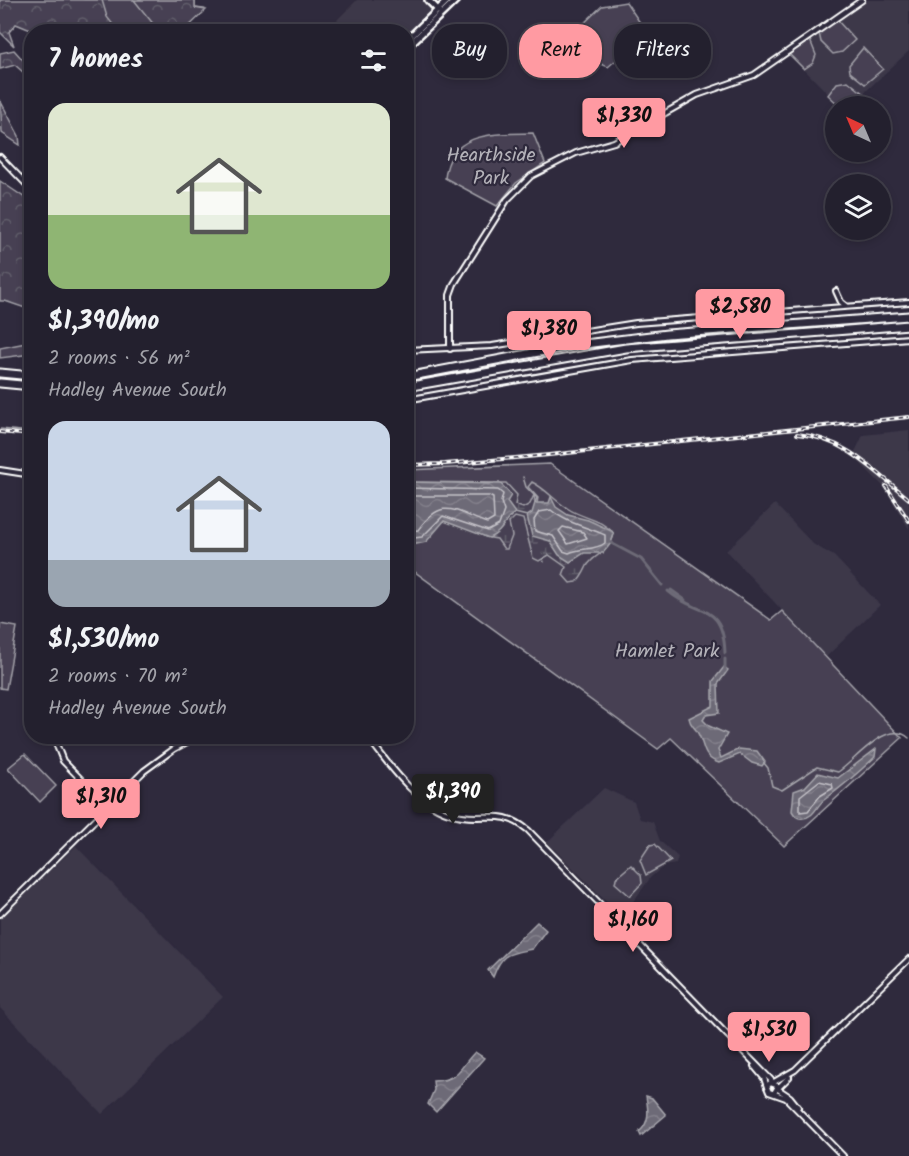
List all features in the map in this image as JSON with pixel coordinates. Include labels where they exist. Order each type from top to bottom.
[{"type":"highway","points":[[414,375],[576,345],[667,334],[909,316]]},
{"type":"highway","points":[[414,386],[626,348],[909,326]]},
{"type":"highway","points":[[0,374],[24,376]]},
{"type":"highway","points":[[0,383],[24,385]]},
{"type":"main road","points":[[429,0],[440,12]]},
{"type":"main road","points":[[414,40],[448,0]]},
{"type":"main road","points":[[414,34],[456,0]]},
{"type":"street","points":[[450,349],[450,295],[454,284],[507,200],[524,181],[569,155],[615,142],[698,95],[754,75],[862,0]]},
{"type":"street","points":[[0,157],[24,182]]},
{"type":"street","points":[[836,291],[841,302],[847,306]]},
{"type":"street","points":[[414,350],[502,344],[636,323],[909,302]]},
{"type":"street","points":[[414,399],[632,360],[909,338]]},
{"type":"street","points":[[0,470],[24,474]]},
{"type":"street","points":[[56,744],[63,761],[108,807]]},
{"type":"street","points":[[0,914],[159,759],[184,744]]},
{"type":"street","points":[[373,744],[395,771],[437,809],[461,816],[501,815],[528,830],[773,1082],[777,1090],[790,1097],[800,1111],[843,1156]]},
{"type":"street","points":[[750,1060],[764,1078],[769,1092],[777,1090],[909,959]]},
{"type":"street","points":[[767,1087],[795,1070]]},
{"type":"shaded area","points":[[357,0],[425,0],[434,11],[414,32],[414,24],[333,24]]},
{"type":"shaded area","points":[[867,0],[909,0],[909,51],[861,96],[830,96],[789,54]]},
{"type":"shaded area","points":[[909,430],[909,529],[883,486],[853,456],[863,435]]},
{"type":"shaded area","points":[[775,504],[813,544],[834,556],[880,605],[826,657],[726,551]]},
{"type":"shaded area","points":[[604,788],[634,802],[640,819],[653,822],[660,841],[678,857],[676,864],[664,866],[651,877],[622,917],[547,842]]},
{"type":"shaded area","points":[[76,846],[223,997],[102,1114],[0,1008],[0,919]]},
{"type":"green space","points":[[0,0],[102,0],[107,17],[112,24],[24,24],[24,27],[16,24],[9,32],[14,46],[0,32]]},
{"type":"green space","points":[[85,0],[195,0],[195,8],[204,9],[189,24],[108,24]]},
{"type":"green space","points":[[134,0],[195,0],[195,8],[206,10],[191,24],[153,24]]},
{"type":"green space","points":[[626,2],[641,24],[614,24],[614,62],[608,67],[602,64],[602,24],[583,24],[602,6]]},
{"type":"green space","points":[[837,20],[855,40],[842,52],[833,54],[821,42],[819,33]]},
{"type":"green space","points":[[810,40],[816,55],[813,63],[804,69],[789,54]]},
{"type":"green space","points":[[863,48],[883,69],[865,84],[850,72],[849,65]]},
{"type":"green space","points":[[14,50],[24,61],[24,73],[15,65],[0,69],[0,53]]},
{"type":"green space","points":[[848,81],[864,94],[862,96],[829,96],[837,83]]},
{"type":"green space","points":[[0,100],[19,136],[20,145],[2,133]]},
{"type":"green space","name":"Hearthside Park","points":[[533,133],[545,163],[516,183],[497,206],[445,178],[449,162],[465,143],[490,135]]},
{"type":"green space","points":[[0,181],[24,197],[24,308],[0,301]]},
{"type":"green space","points":[[909,317],[909,322],[754,334],[751,332]]},
{"type":"green space","points":[[24,343],[24,355],[0,358],[0,348]]},
{"type":"green space","name":"Hamlet Park","points":[[550,464],[771,620],[782,611],[902,738],[784,846],[671,738],[658,749],[414,571],[414,470]]},
{"type":"green space","points":[[414,482],[506,483],[517,495],[515,505],[523,508],[530,504],[534,495],[536,507],[538,498],[528,487],[532,482],[573,512],[598,522],[614,534],[606,549],[591,561],[579,580],[570,583],[563,575],[566,567],[549,555],[539,561],[533,558],[523,519],[515,517],[509,523],[512,536],[507,549],[504,549],[497,539],[485,537],[414,488]]},
{"type":"green space","points":[[0,624],[17,627],[6,689],[0,688]]},
{"type":"green space","points":[[25,754],[56,786],[40,802],[8,768]]},
{"type":"green space","points":[[655,844],[671,861],[646,875],[640,860],[650,845]]},
{"type":"green space","points":[[631,865],[641,875],[642,883],[630,896],[615,883],[616,878]]},
{"type":"water","points":[[414,482],[501,484],[511,495],[507,502],[515,513],[498,532],[489,538],[444,521],[426,542],[414,545]]},
{"type":"water","points":[[551,497],[556,507],[568,515],[588,520],[612,531],[614,534],[611,543],[603,553],[584,553],[570,562],[559,555],[550,541],[532,536],[527,516],[532,513],[535,503],[549,503]]},
{"type":"water","points":[[724,667],[728,670],[718,684],[719,713],[706,715],[703,720],[709,726],[727,734],[718,750],[721,758],[739,749],[757,751],[765,762],[762,766],[752,763],[740,754],[719,763],[713,760],[706,754],[699,735],[690,722],[689,718],[713,706],[713,681]]},
{"type":"water","points":[[876,749],[875,757],[821,802],[810,816],[798,818],[795,816],[792,811],[794,791],[805,787],[818,773],[838,778]]},
{"type":"water","points":[[537,922],[546,930],[532,949],[506,956],[499,963],[493,977],[488,970]]},
{"type":"water","points":[[475,1052],[484,1058],[436,1112],[428,1104],[434,1090],[433,1081],[454,1076]]},
{"type":"water","points":[[646,1096],[652,1098],[666,1115],[641,1136],[639,1132],[648,1115]]},
{"type":"waterway","points":[[0,429],[24,431]]},
{"type":"waterway","points":[[523,477],[526,487],[537,498],[535,503]]},
{"type":"waterway","points":[[515,513],[527,516]]},
{"type":"waterway","points":[[611,543],[641,559],[662,585]]},
{"type":"waterway","points":[[671,590],[685,600]]},
{"type":"waterway","points":[[668,591],[714,617],[723,636],[725,653]]},
{"type":"waterway","points":[[725,659],[725,671]]},
{"type":"waterway","points":[[764,763],[768,768],[772,786],[782,790],[817,767],[838,772],[872,743],[891,733],[900,733],[909,738]]},
{"type":"railway","points":[[414,465],[549,455],[909,417]]},
{"type":"railway","points":[[0,432],[24,434]]},
{"type":"railway","points":[[797,434],[830,442],[858,457],[909,499]]},
{"type":"railway","points":[[886,486],[909,521]]}]
